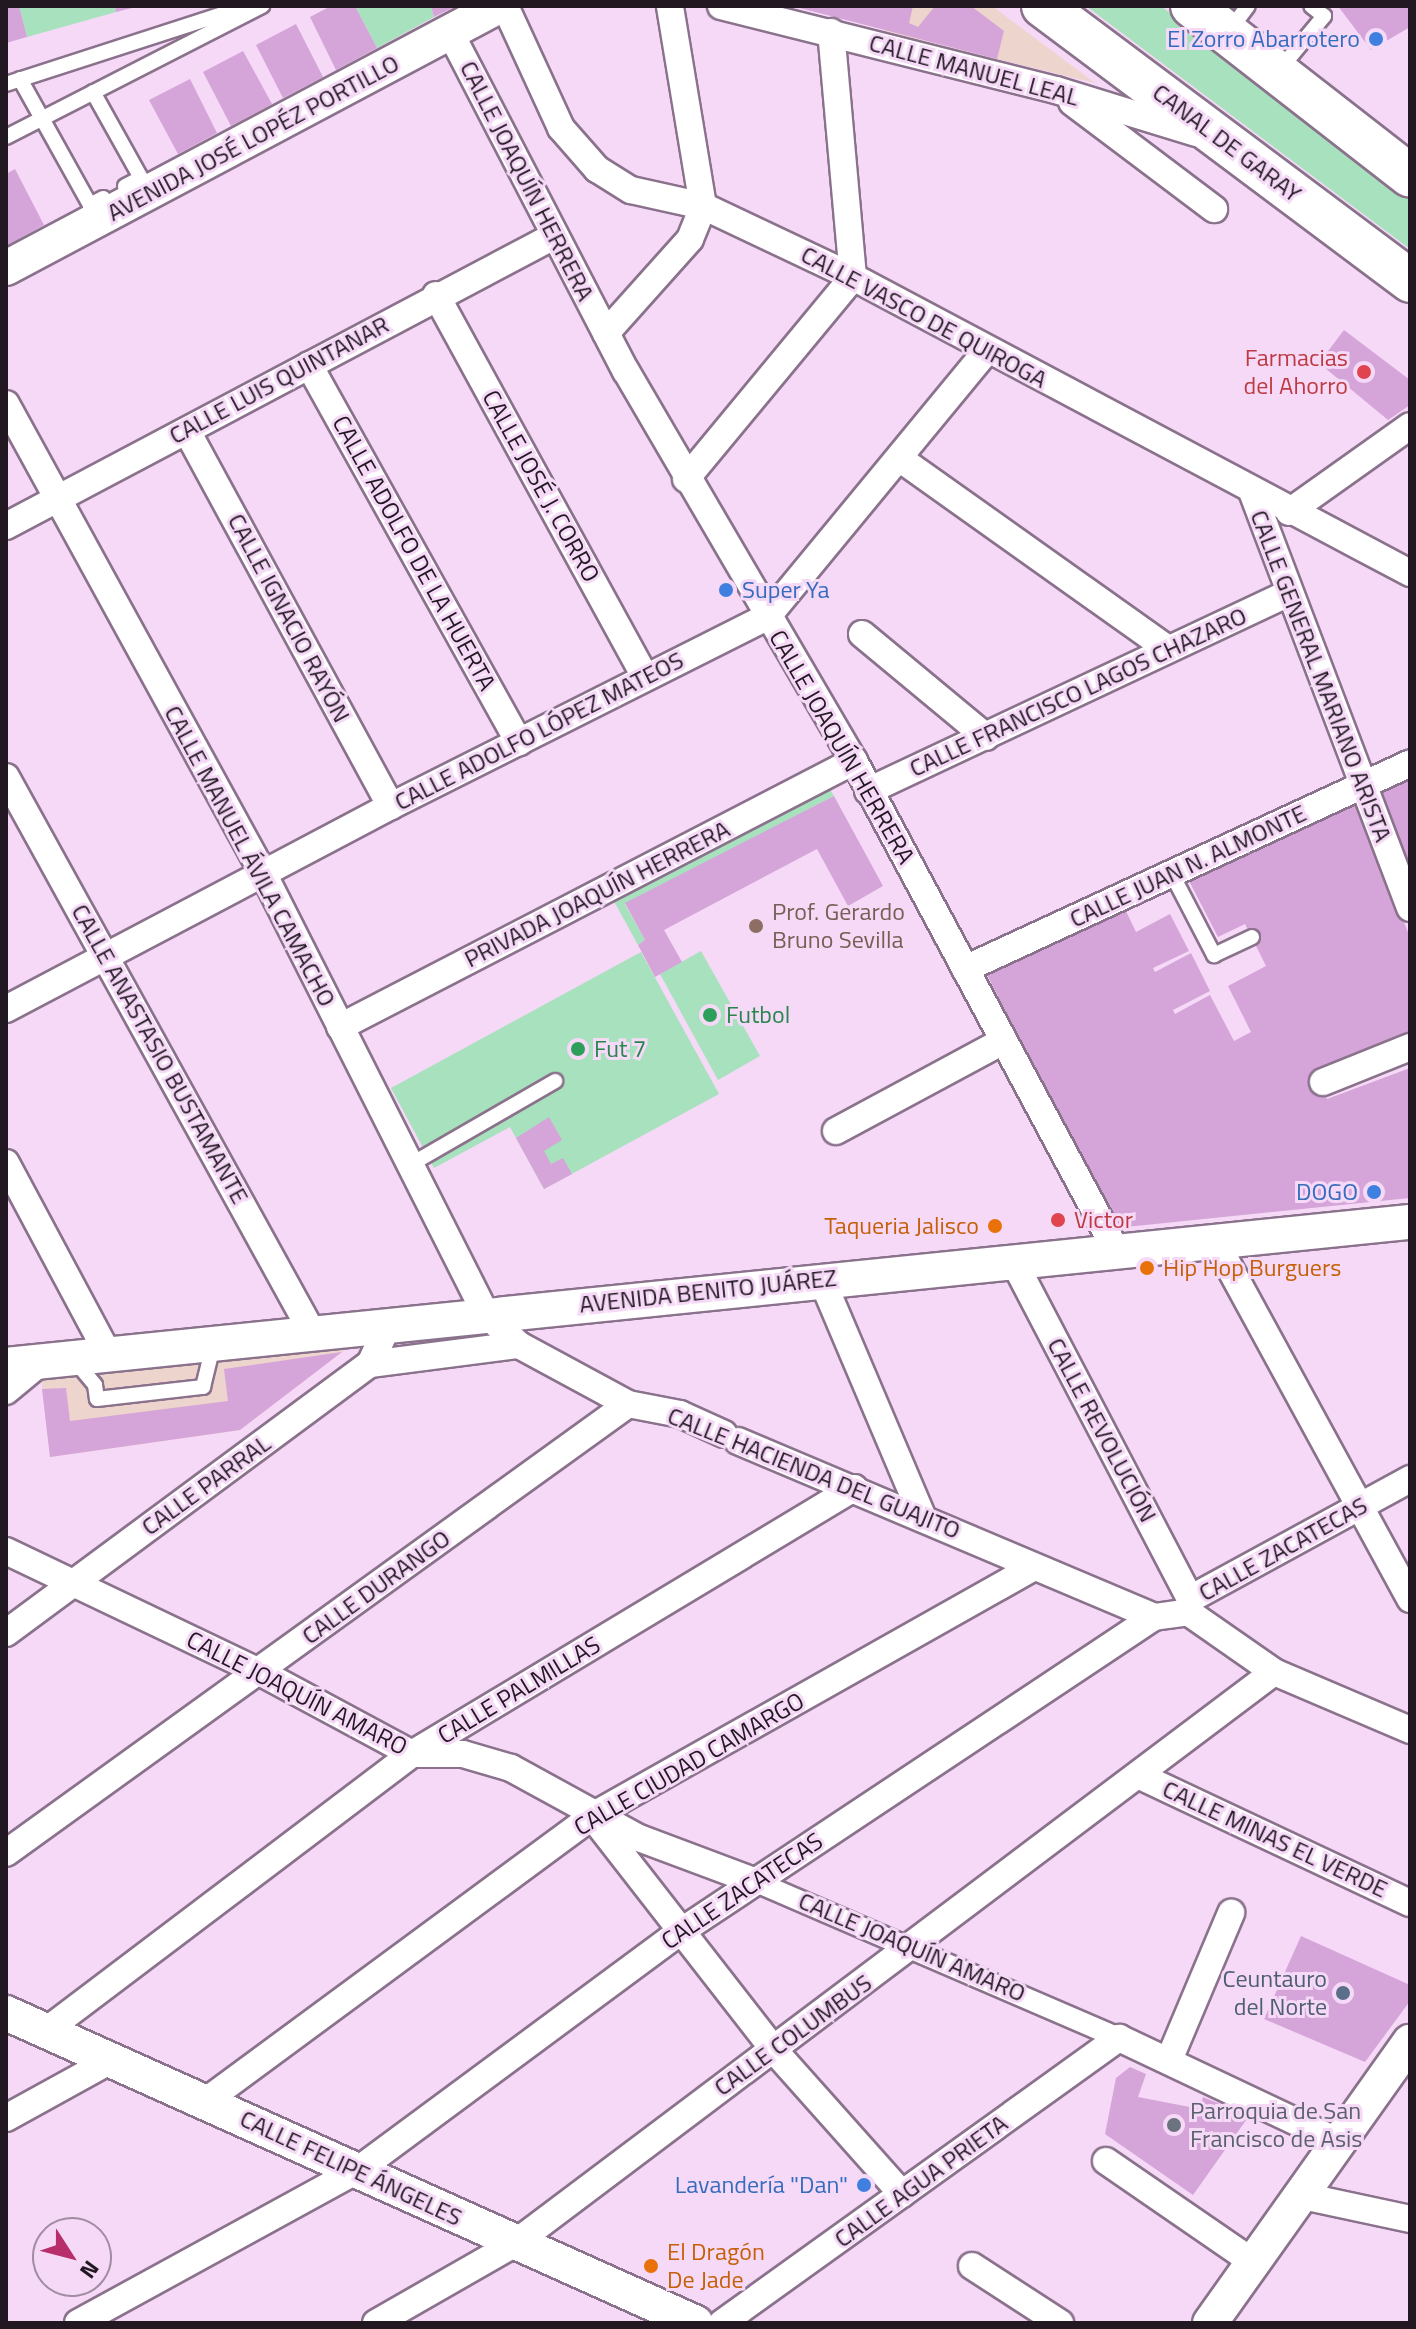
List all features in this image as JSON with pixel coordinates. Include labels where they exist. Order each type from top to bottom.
[{"type":"main road","name":"CANAL DE GARAY","points":[[1043,6],[1410,281]]},
{"type":"main road","points":[[1192,6],[1238,20],[1277,72],[1410,176]]},
{"type":"street","points":[[606,333],[690,239],[703,206],[670,6]]},
{"type":"street","name":"CALLE MANUEL LEAL","points":[[721,6],[1056,90],[1225,142]]},
{"type":"street","name":"CALLE VASCO DE QUIROGA","points":[[497,7],[561,128],[597,169],[631,190],[703,206],[853,277],[1289,512],[1410,573]]},
{"type":"street","name":"AVENIDA JOSÉ LOPÉZ PORTILLO","points":[[6,268],[497,7]]},
{"type":"street","points":[[686,479],[853,277],[831,32]]},
{"type":"street","name":"CALLE JOAQUÍN HERRERA","points":[[451,34],[606,333],[686,479],[854,761],[1116,1250]]},
{"type":"street","points":[[1056,90],[1214,209]]},
{"type":"street","name":"CALLE LUIS QUINTANAR","points":[[6,526],[436,295],[554,236]]},
{"type":"street","name":"CALLE JOSÉ J. CORRO","points":[[436,295],[645,676]]},
{"type":"street","name":"CALLE ADOLFO LÓPEZ MATEOS","points":[[6,1009],[391,806],[768,616],[987,350]]},
{"type":"street","name":"CALLE ADOLFO DE LA HUERTA","points":[[309,365],[519,742]]},
{"type":"street","name":"CALLE MANUEL ÁVILA CAMACHO","points":[[6,404],[263,873],[408,1166],[485,1313]]},
{"type":"street","points":[[1289,512],[1410,426]]},
{"type":"street","name":"CALLE IGNACIO RAYÓN","points":[[187,431],[391,806]]},
{"type":"street","points":[[899,458],[1168,649]]},
{"type":"street","name":"CALLE GENERAL MARIANO ARISTA","points":[[1251,489],[1410,908]]},
{"type":"street","name":"CALLE FRANCISCO LAGOS CHAZARO","points":[[868,791],[1288,593]]},
{"type":"street","points":[[862,634],[986,737]]},
{"type":"street","name":"PRIVADA JOAQUÍN HERRERA","points":[[340,1027],[854,761]]},
{"type":"street","name":"CALLE JUAN N. ALMONTE","points":[[965,969],[1410,763]]},
{"type":"street","name":"CALLE ANASTASIO BUSTAMANTE","points":[[6,777],[312,1332]]},
{"type":"street","points":[[836,1131],[1003,1041]]},
{"type":"street","points":[[1323,1082],[1410,1047]]},
{"type":"street","points":[[6,1163],[108,1354]]},
{"type":"street","name":"AVENIDA BENITO JUÁREZ","points":[[6,1365],[485,1313],[1410,1222]]},
{"type":"street","points":[[1214,1239],[1410,1599]]},
{"type":"street","name":"CALLE REVOLUCIÓN","points":[[1014,1262],[1189,1605]]},
{"type":"street","points":[[822,1280],[922,1516]]},
{"type":"street","name":"CALLE HACIENDA DEL GUAJITO","points":[[485,1313],[519,1345],[628,1404],[680,1414],[1154,1617]]},
{"type":"street","name":"CALLE PARRAL","points":[[6,1633],[370,1364],[389,1323]]},
{"type":"street","points":[[370,1364],[519,1345]]},
{"type":"street","points":[[6,1391],[57,1360]]},
{"type":"street","name":"CALLE DURANGO","points":[[6,1853],[628,1404]]},
{"type":"street","name":"CALLE ZACATECAS","points":[[78,2323],[358,2170],[680,1932],[1154,1617],[1189,1605],[1410,1479]]},
{"type":"street","name":"CALLE PALMILLAS","points":[[47,2030],[412,1754],[854,1488]]},
{"type":"street","name":"CALLE JOAQUÍN AMARO","points":[[6,1551],[75,1581],[258,1671],[412,1754],[463,1754],[511,1768],[555,1788],[592,1816],[915,1946],[1169,2060],[1337,2141]]},
{"type":"street","name":"CALLE CIUDAD CAMARGO","points":[[206,2101],[592,1816],[1034,1567]]},
{"type":"street","points":[[1189,1605],[1274,1672],[1410,1730]]},
{"type":"street","name":"CALLE COLUMBUS","points":[[376,2323],[514,2244],[915,1946],[1274,1672]]},
{"type":"street","name":"CALLE MINAS EL VERDE","points":[[1140,1776],[1410,1903]]},
{"type":"street","points":[[592,1816],[773,2049],[902,2194]]},
{"type":"street","points":[[1169,2060],[1231,1913]]},
{"type":"street","name":"CALLE FELIPE ÁNGELES","points":[[6,2013],[358,2170],[514,2244],[696,2323]]},
{"type":"street","name":"CALLE AGUA PRIETA","points":[[722,2323],[1119,2038]]},
{"type":"street","points":[[1220,2321],[1253,2262],[1298,2195],[1407,2052]]},
{"type":"street","points":[[6,2118],[111,2060]]},
{"type":"street","points":[[1106,2161],[1253,2262]]},
{"type":"street","points":[[1298,2195],[1410,2219]]},
{"type":"street","points":[[972,2266],[1060,2323]]},
{"type":"lane","points":[[93,92],[141,178],[90,205],[42,118],[13,81],[249,6]]},
{"type":"lane","points":[[6,137],[262,6]]},
{"type":"lane","points":[[1277,72],[1324,16],[1311,6]]},
{"type":"lane","points":[[1175,880],[1214,955],[1252,937]]},
{"type":"lane","points":[[408,1166],[555,1081]]},
{"type":"lane","points":[[57,1360],[95,1385],[97,1399],[203,1387],[202,1373],[215,1343]]},
{"type":"shaded area","points":[[890,6],[992,6],[1095,83],[884,31]]},
{"type":"shaded area","points":[[359,1339],[240,1430],[50,1457],[41,1375]]},
{"type":"green space","points":[[19,6],[115,6],[116,12],[27,37]]},
{"type":"green space","points":[[355,6],[431,6],[434,17],[377,48]]},
{"type":"green space","points":[[1086,6],[1161,6],[1410,196],[1410,249]]},
{"type":"green space","points":[[826,782],[834,796],[625,904],[645,940],[638,945],[610,894]]},
{"type":"green space","name":"Futbol","points":[[701,951],[760,1056],[718,1080],[660,974]]},
{"type":"green space","name":"Fut 7","points":[[641,952],[719,1094],[544,1189],[510,1127],[434,1168],[391,1088]]},
{"type":"building","points":[[6,6],[19,6],[27,37],[6,43]]},
{"type":"building","points":[[115,6],[136,6],[136,7],[116,12]]},
{"type":"building","points":[[331,6],[355,6],[377,48],[336,70],[310,17]]},
{"type":"building","points":[[431,6],[456,6],[434,17]]},
{"type":"building","points":[[792,6],[913,6],[909,23],[918,27],[935,6],[971,6],[1004,31],[997,59]]},
{"type":"building","name":"El Zorro Abarrotero","points":[[1338,6],[1410,6],[1410,27],[1371,50]]},
{"type":"building","points":[[296,24],[323,77],[283,98],[256,45]]},
{"type":"building","points":[[243,51],[272,104],[231,126],[203,72]]},
{"type":"building","points":[[190,79],[217,133],[178,154],[149,100]]},
{"type":"building","points":[[15,169],[44,225],[6,246],[6,174]]},
{"type":"building","name":"Farmacias del Ahorro","points":[[1344,330],[1410,380],[1410,405],[1388,420],[1319,363]]},
{"type":"building","points":[[1410,777],[1410,866],[1379,792]]},
{"type":"building","points":[[834,796],[883,886],[848,906],[817,849],[664,930],[682,962],[655,977],[638,945],[645,940],[625,903]]},
{"type":"building","points":[[1353,798],[1410,937],[1410,1035],[1316,1074],[1327,1099],[1410,1068],[1410,1198],[1116,1228],[984,969],[1123,905],[1136,932],[1170,914],[1189,951],[1153,968],[1155,972],[1191,953],[1210,991],[1173,1010],[1175,1014],[1210,995],[1234,1041],[1251,1032],[1228,986],[1266,966],[1245,924],[1218,937],[1186,875]]},
{"type":"building","points":[[549,1117],[562,1140],[544,1151],[551,1164],[563,1158],[572,1174],[544,1189],[516,1138]]},
{"type":"building","points":[[342,1352],[240,1430],[50,1457],[42,1389],[66,1388],[70,1421],[228,1401],[224,1369]]},
{"type":"building","name":"Ceuntauro del Norte","points":[[1301,1936],[1410,1985],[1410,2001],[1365,2062],[1264,2019]]},
{"type":"building","name":"Parroquia de San Francisco de Asis","points":[[1130,2067],[1146,2074],[1138,2097],[1200,2109],[1203,2097],[1249,2116],[1193,2195],[1105,2134],[1116,2078]]},
{"type":"place","name":"El Zorro Abarrotero","points":[[1376,39]]},
{"type":"place","name":"Farmacias del Ahorro","points":[[1364,372]]},
{"type":"place","name":"Super Ya","points":[[726,590]]},
{"type":"place","name":"Prof. Gerardo Bruno Sevilla","points":[[756,926]]},
{"type":"place","name":"Futbol","points":[[710,1015]]},
{"type":"place","name":"Fut 7","points":[[578,1049]]},
{"type":"place","name":"DOGO","points":[[1374,1192]]},
{"type":"place","name":"Victor","points":[[1058,1220]]},
{"type":"place","name":"Taqueria Jalisco","points":[[995,1226]]},
{"type":"place","name":"Hip Hop Burguers","points":[[1147,1268]]},
{"type":"place","name":"Ceuntauro del Norte","points":[[1343,1993]]},
{"type":"place","name":"Parroquia de San Francisco de Asis","points":[[1174,2125]]},
{"type":"place","name":"Lavandería \"Dan\"","points":[[864,2185]]},
{"type":"place","name":"El Dragón De Jade","points":[[651,2266]]}]
